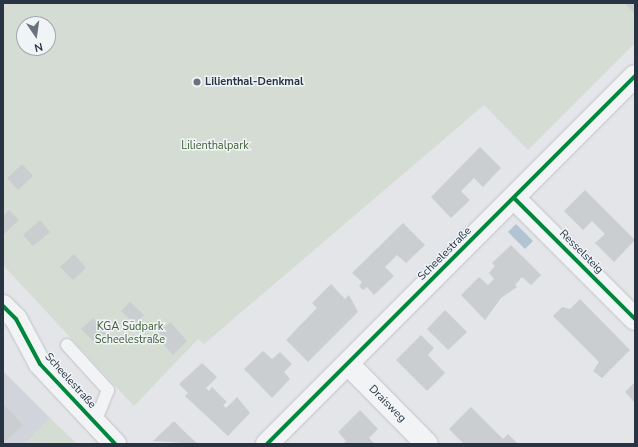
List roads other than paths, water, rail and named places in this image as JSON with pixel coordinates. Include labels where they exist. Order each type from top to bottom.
[{"type":"street","name":"Scheelestraße","points":[[267,444],[635,76]]},
{"type":"street","name":"Resselsteig","points":[[514,198],[635,319]]},
{"type":"street","name":"Scheelestraße","points":[[3,306],[16,319],[40,364],[115,444]]},
{"type":"street","name":"Draisweg","points":[[348,364],[428,444]]},
{"type":"lane","points":[[67,346],[108,390],[95,422]]},
{"type":"water","points":[[516,224],[533,241],[525,249],[508,232]]},
{"type":"place","name":"Lilienthal-Denkmal","points":[[197,82]]},
{"type":"park label","name":"Lilienthalpark","points":[[215,146]]},
{"type":"park label","name":"KGA Südpark Scheelestraße","points":[[130,334]]}]
